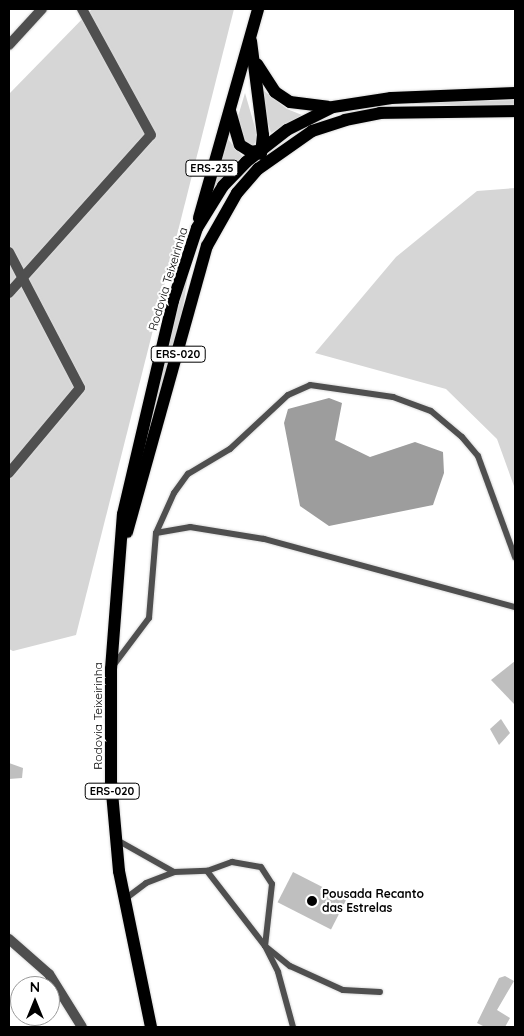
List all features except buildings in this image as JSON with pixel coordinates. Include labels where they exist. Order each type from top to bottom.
[{"type":"main road","name":"ERS-235","points":[[197,228],[251,41],[258,9]]},
{"type":"main road","name":"ERS-235","points":[[251,41],[257,64],[254,85],[262,150]]},
{"type":"main road","points":[[257,64],[275,92],[290,102],[306,108],[332,107]]},
{"type":"main road","name":"Rodovia Teixeirinha","points":[[151,1027],[124,900],[117,840],[111,669],[123,514],[139,436],[197,228],[223,186],[262,150],[287,130],[332,107],[391,98],[515,93]]},
{"type":"main road","points":[[230,109],[240,145],[251,152],[290,144]]},
{"type":"main road","name":"Rodovia Teixeirinha","points":[[121,552],[207,246],[237,193],[258,169],[290,144],[312,131],[380,113],[515,111]]},
{"type":"main road","points":[[258,169],[262,150]]},
{"type":"street","points":[[9,45],[42,9]]},
{"type":"street","points":[[9,293],[151,135],[82,9]]},
{"type":"street","points":[[9,252],[80,388],[9,474]]},
{"type":"street","points":[[9,939],[49,974],[82,1027]]},
{"type":"lane","points":[[111,669],[149,618],[156,533],[174,493],[188,474],[230,449],[288,395],[310,385],[326,384],[401,400],[431,411],[462,436],[478,456],[515,557]]},
{"type":"lane","points":[[156,533],[190,527],[264,539],[515,606]]},
{"type":"lane","points":[[117,840],[174,872]]},
{"type":"lane","points":[[124,900],[146,883],[174,872],[206,871],[242,863],[261,867],[270,876],[271,924],[265,946]]},
{"type":"lane","points":[[206,871],[265,946],[278,972],[293,1027]]},
{"type":"lane","points":[[265,946],[290,966],[343,990],[380,992]]},
{"type":"shaded area","points":[[92,9],[234,9],[76,635],[13,651],[9,649],[9,94]]},
{"type":"shaded area","points":[[263,90],[287,109],[302,115],[271,133],[263,108]]},
{"type":"shaded area","points":[[245,93],[258,138],[252,147],[245,143],[236,123]]},
{"type":"shaded area","points":[[515,100],[515,106],[412,104],[412,103]]},
{"type":"shaded area","points":[[227,138],[243,157],[213,189]]},
{"type":"shaded area","points":[[515,188],[515,489],[497,439],[446,389],[315,353],[396,257],[477,191]]},
{"type":"shaded area","points":[[189,269],[178,339],[146,438],[175,316]]},
{"type":"shaded area","points":[[329,398],[342,403],[335,440],[370,457],[415,442],[443,452],[444,473],[433,505],[329,526],[300,506],[284,423],[288,409]]},
{"type":"place","name":"Pousada Recanto das Estrelas","points":[[312,901]]}]
